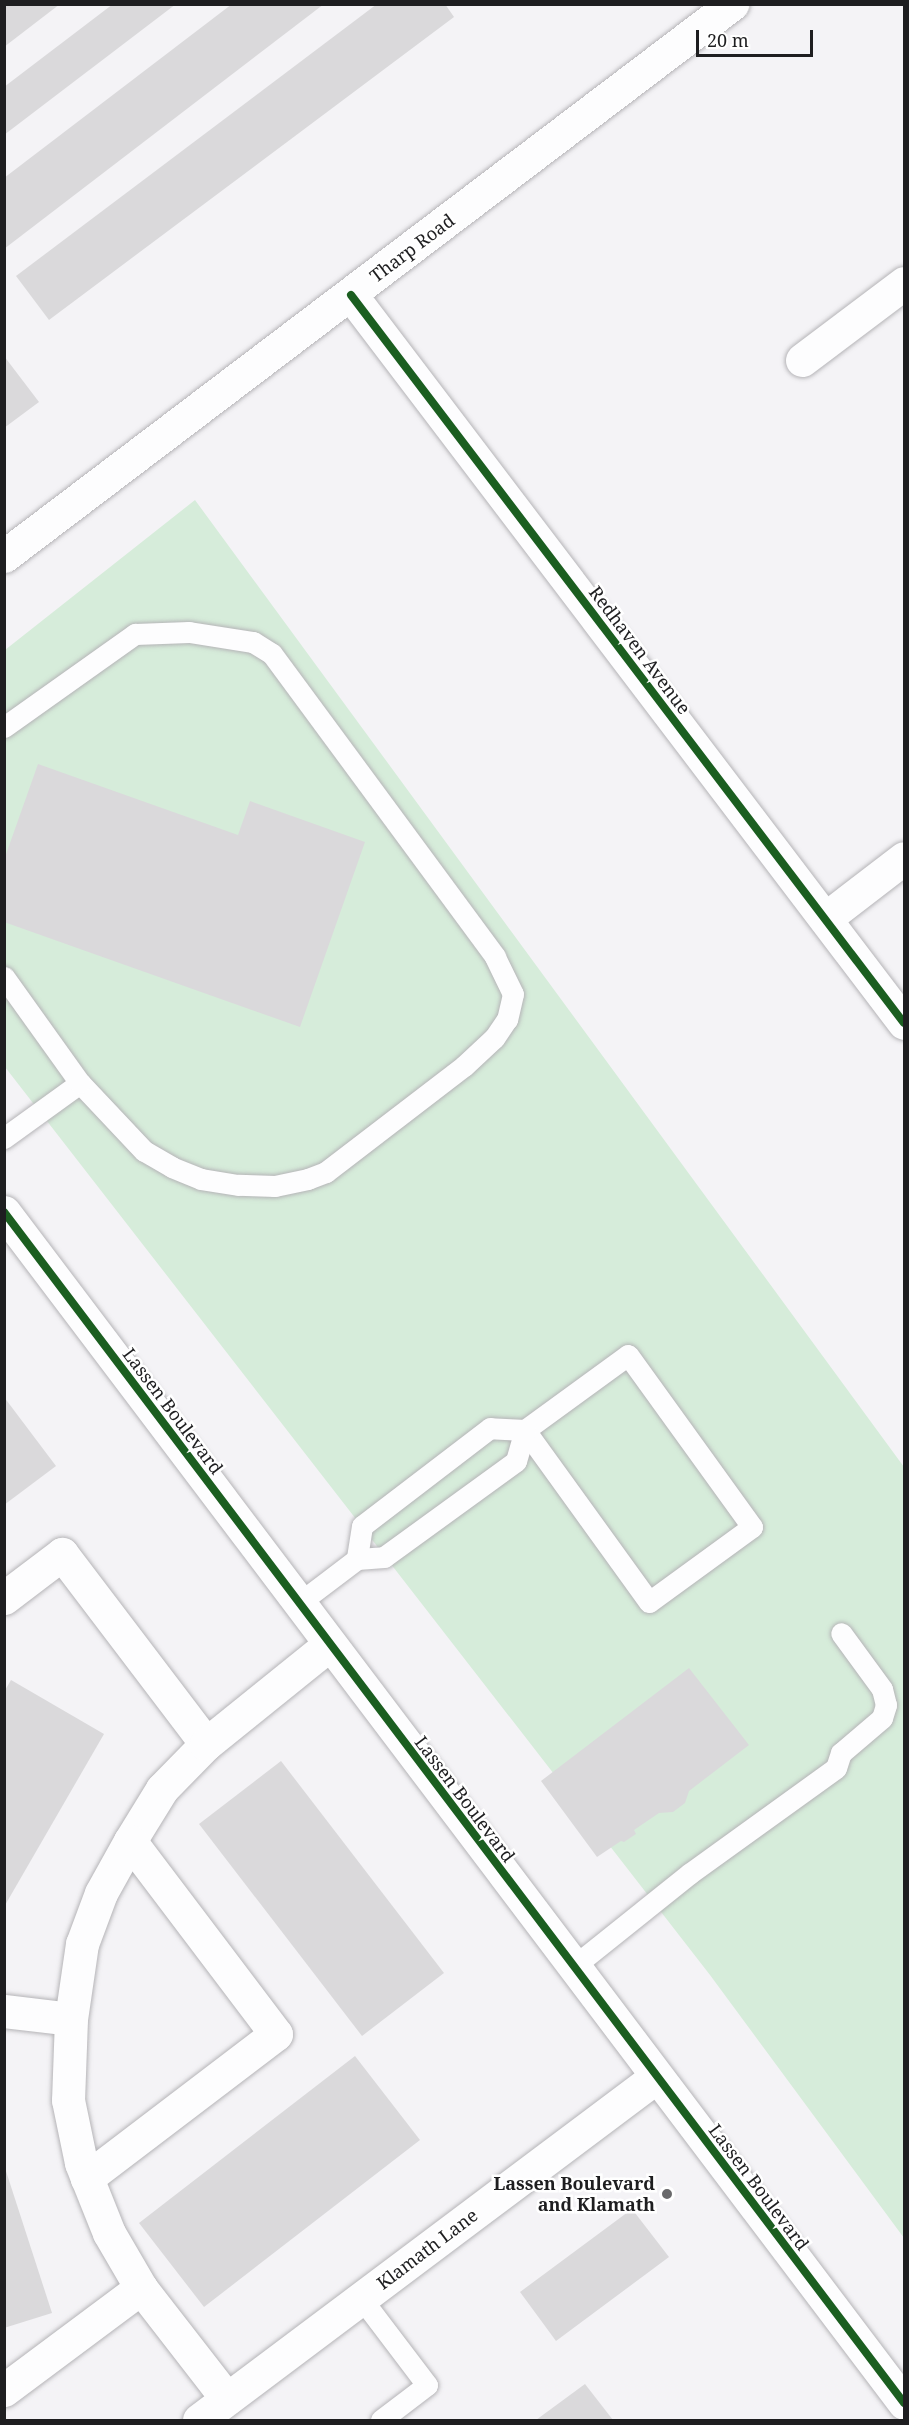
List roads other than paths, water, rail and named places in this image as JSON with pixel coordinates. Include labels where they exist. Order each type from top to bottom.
[{"type":"street","name":"Tharp Road","points":[[4,556],[732,4]]},
{"type":"street","points":[[802,360],[904,283]]},
{"type":"street","name":"Redhaven Avenue","points":[[351,295],[904,1023]]},
{"type":"street","points":[[826,918],[904,858]]},
{"type":"street","name":"Lassen Boulevard","points":[[4,1212],[904,2403]]},
{"type":"street","points":[[4,1598],[62,1554],[206,1744]]},
{"type":"street","points":[[227,2399],[141,2288],[109,2233],[87,2178],[68,2100],[71,2019],[82,1944],[100,1893],[162,1789],[206,1744],[330,1644]]},
{"type":"street","points":[[87,2178],[276,2034],[130,1841]]},
{"type":"street","points":[[4,2011],[71,2019]]},
{"type":"street","name":"Klamath Lane","points":[[199,2421],[656,2077]]},
{"type":"street","points":[[4,2390],[141,2288]]},
{"type":"lane","points":[[4,727],[135,634],[189,632],[253,642],[272,654],[495,957],[513,994],[507,1019],[494,1038],[464,1066],[326,1172],[275,1186],[201,1179],[172,1167],[144,1151],[80,1083],[4,977]]},
{"type":"lane","points":[[4,1138],[80,1083]]},
{"type":"lane","points":[[299,1603],[357,1559],[384,1557],[516,1461],[525,1430],[628,1355],[752,1527],[650,1602],[525,1430]]},
{"type":"lane","points":[[357,1559],[362,1526],[490,1428],[525,1430]]},
{"type":"lane","points":[[573,1967],[689,1874],[836,1768],[841,1752],[882,1718],[886,1705],[882,1689],[841,1633]]},
{"type":"lane","points":[[361,2298],[427,2385],[381,2421]]},
{"type":"place","name":"Lassen Boulevard and Klamath","points":[[667,2194]]}]
